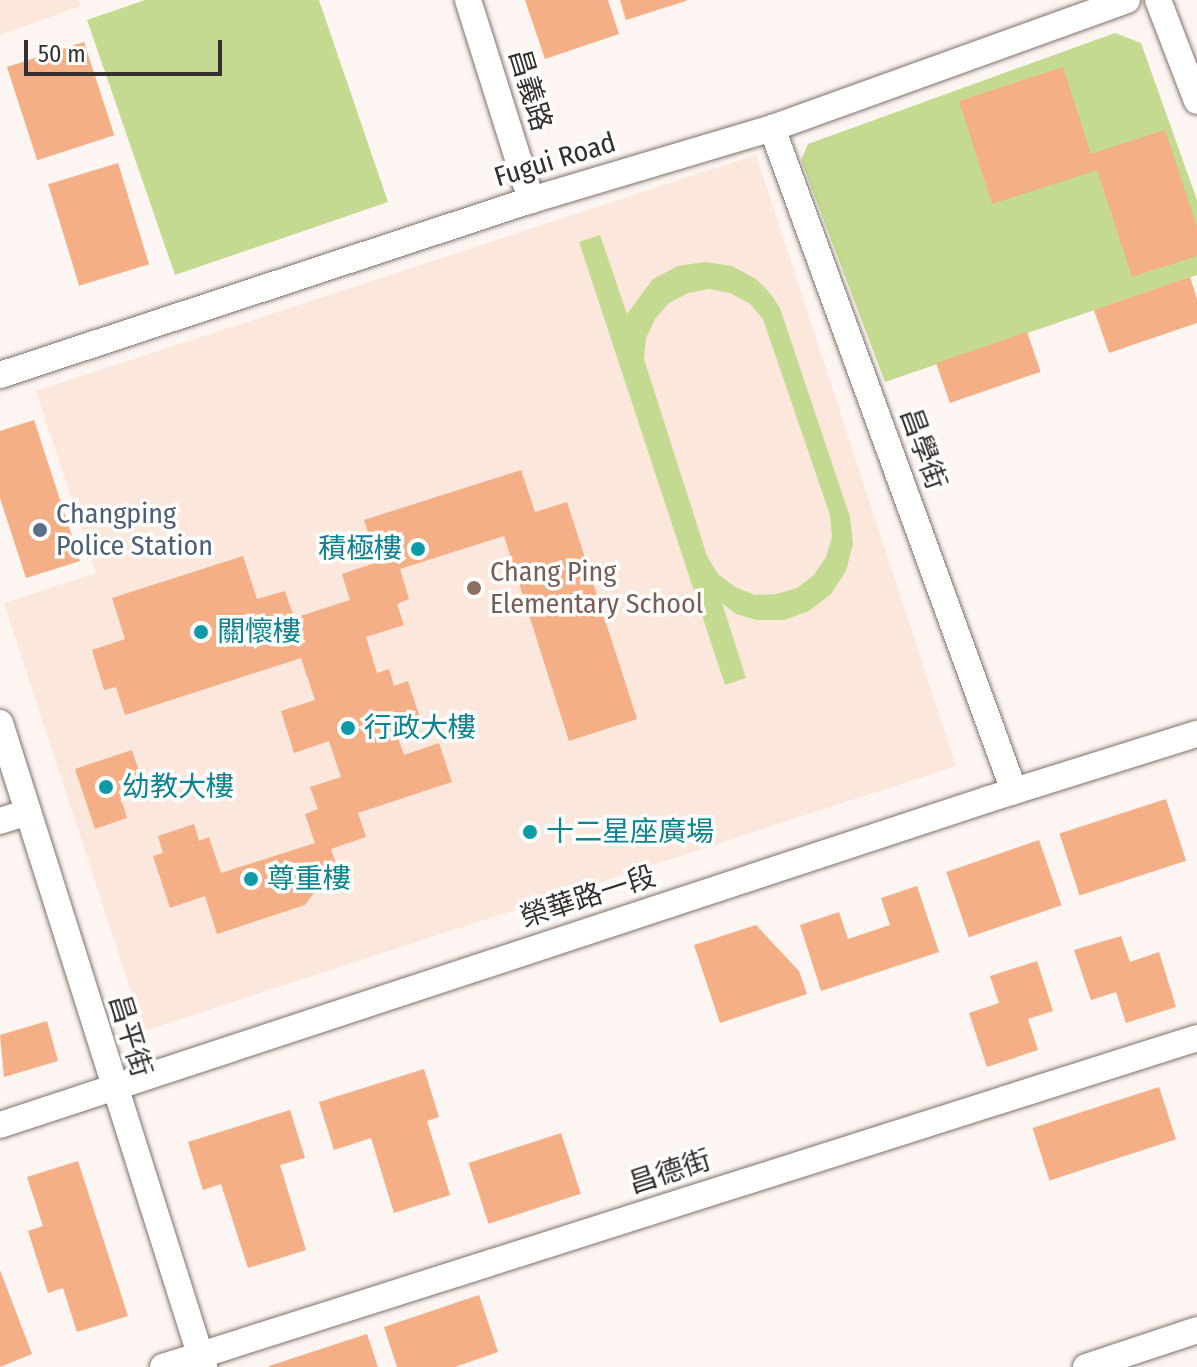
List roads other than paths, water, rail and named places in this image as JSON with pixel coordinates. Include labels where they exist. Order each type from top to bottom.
[{"type":"street","name":"昌義路","points":[[468,0],[531,200]]},
{"type":"street","name":"Fugui Road","points":[[0,375],[531,200],[772,128],[1127,0]]},
{"type":"street","points":[[1158,0],[1197,101]]},
{"type":"street","name":"昌學街","points":[[772,128],[1014,791]]},
{"type":"street","name":"昌平街","points":[[0,723],[113,1088],[202,1361]]},
{"type":"street","name":"榮華路一段","points":[[0,1125],[1014,791],[1197,734]]},
{"type":"street","points":[[0,821],[28,812]]},
{"type":"street","name":"昌德街","points":[[163,1367],[202,1361],[1197,1038]]},
{"type":"street","points":[[1086,1367],[1197,1330]]},
{"type":"place","name":"Changping Police Station","points":[[40,530]]},
{"type":"place","name":"積極樓","points":[[418,549]]},
{"type":"place","name":"Chang Ping Elementary School","points":[[474,588]]},
{"type":"place","name":"關懷樓","points":[[201,632]]},
{"type":"place","name":"行政大樓","points":[[348,728]]},
{"type":"place","name":"幼教大樓","points":[[106,787]]},
{"type":"place","name":"十二星座廣場","points":[[530,832]]},
{"type":"place","name":"尊重樓","points":[[251,879]]}]
